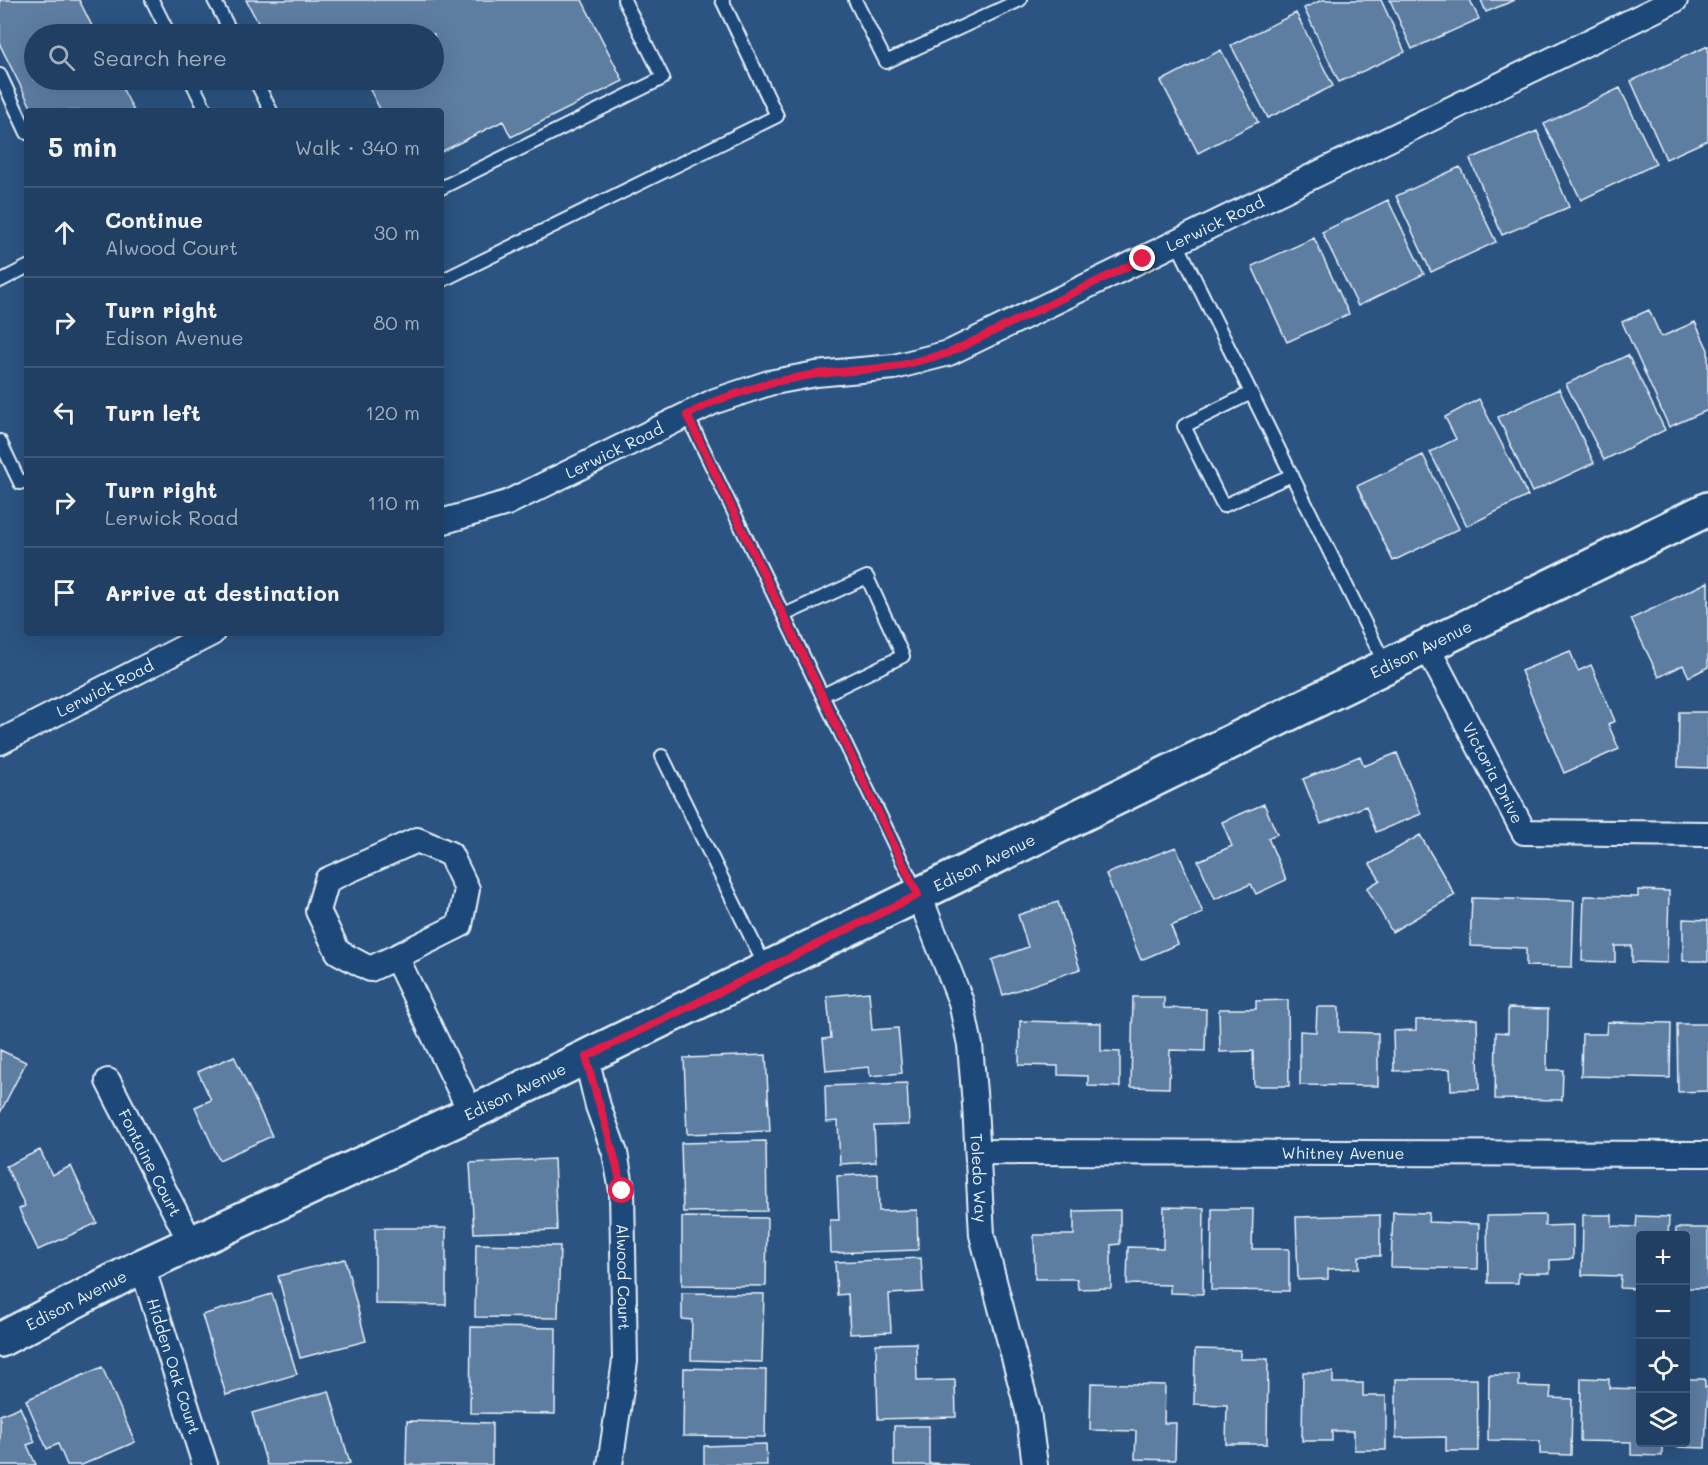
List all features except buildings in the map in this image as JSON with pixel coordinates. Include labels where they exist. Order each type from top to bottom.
[{"type":"street","name":"Lerwick Road","points":[[444,521],[507,503],[715,401],[769,383],[816,374],[894,367],[949,353],[1675,0]]},
{"type":"street","name":"Edison Avenue","points":[[0,1340],[142,1266],[471,1113],[1708,509]]},
{"type":"street","name":"Lerwick Road","points":[[0,742],[206,636]]},
{"type":"street","name":"Victoria Drive","points":[[1427,646],[1524,832],[1708,834]]},
{"type":"street","points":[[417,840],[450,854],[467,889],[460,925],[396,957],[370,969],[338,952],[318,910],[327,880],[417,840]]},
{"type":"street","name":"Toledo Way","points":[[918,895],[961,1002],[970,1045],[979,1152],[982,1235],[1028,1411],[1035,1465]]},
{"type":"street","points":[[396,957],[471,1113]]},
{"type":"street","name":"Alwood Court","points":[[586,1057],[598,1106],[615,1153],[622,1191],[625,1361],[610,1465]]},
{"type":"street","name":"Fontaine Court","points":[[108,1081],[191,1243]]},
{"type":"street","name":"Whitney Avenue","points":[[979,1152],[1708,1154]]},
{"type":"street","name":"Hidden Oak Court","points":[[142,1266],[205,1465]]},
{"type":"lane","points":[[152,0],[164,24]]},
{"type":"lane","points":[[214,0],[227,24]]},
{"type":"lane","points":[[444,187],[663,78],[624,0]]},
{"type":"lane","points":[[444,280],[777,116],[722,0]]},
{"type":"lane","points":[[855,0],[886,62],[1020,0]]},
{"type":"lane","points":[[0,75],[24,127]]},
{"type":"lane","points":[[195,90],[204,108]]},
{"type":"lane","points":[[260,90],[269,108]]},
{"type":"lane","points":[[1177,243],[1386,666]]},
{"type":"lane","points":[[0,281],[24,269]]},
{"type":"lane","points":[[1251,393],[1184,426],[1223,506],[1292,475]]},
{"type":"lane","points":[[687,415],[918,895]]},
{"type":"lane","points":[[0,441],[20,483],[24,481]]},
{"type":"lane","points":[[784,615],[867,577],[903,656],[823,695]]},
{"type":"lane","points":[[662,756],[766,969]]},
{"type":"route","points":[[622,1191],[615,1153],[598,1106],[586,1057],[918,895],[687,415],[715,401],[769,383],[816,374],[894,367],[949,353],[1143,259]]}]
